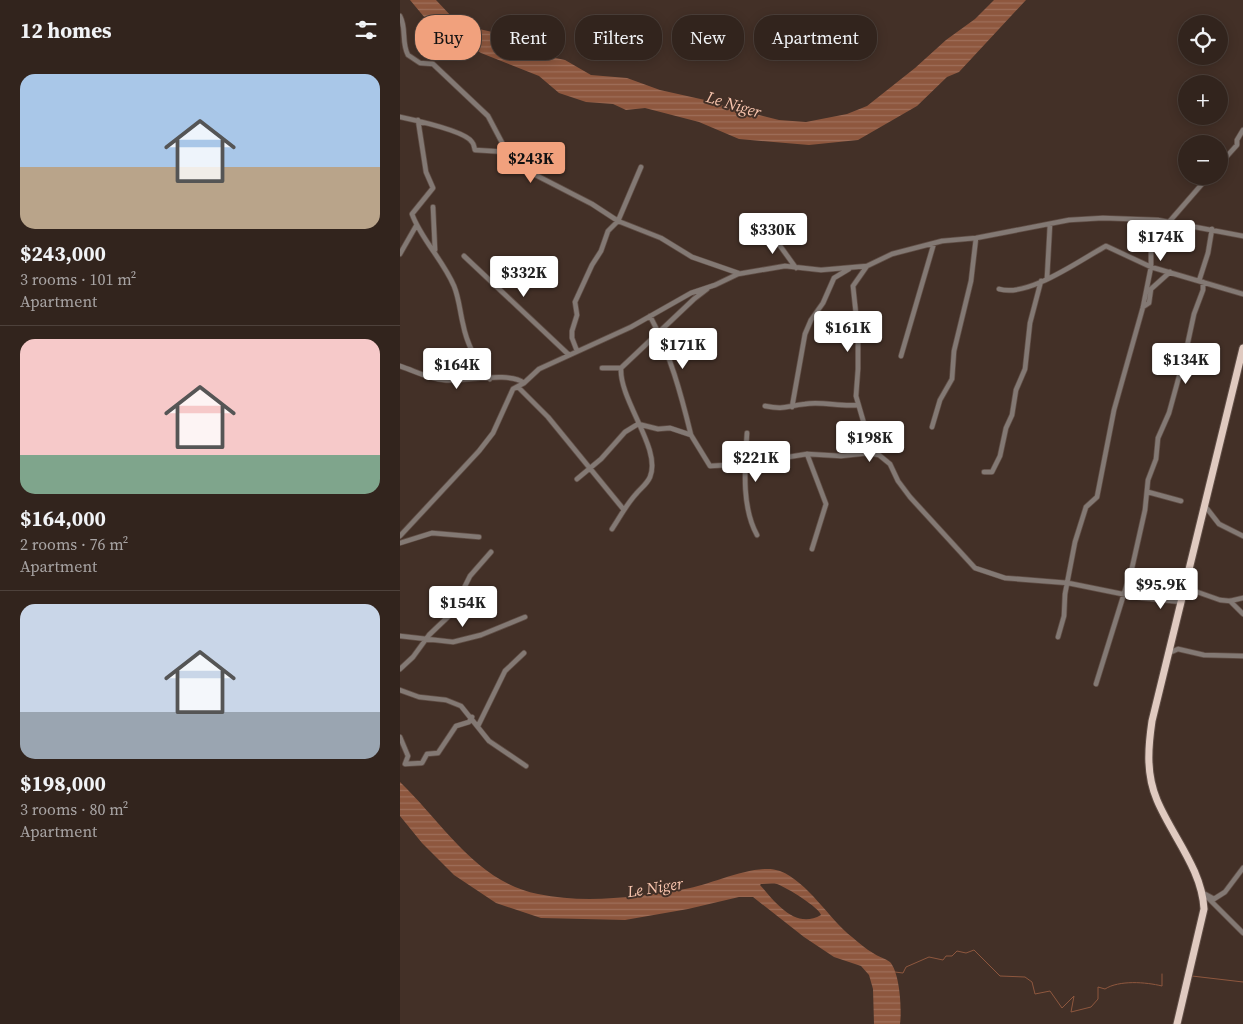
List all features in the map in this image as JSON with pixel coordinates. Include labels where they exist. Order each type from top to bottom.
[{"type":"highway","points":[[1177,1024],[1204,909],[1204,894],[1191,864],[1156,799],[1149,774],[1148,748],[1152,720],[1239,378],[1243,348]]},
{"type":"street","points":[[400,16],[404,27],[404,43],[408,55],[420,63],[432,64],[488,116],[507,152],[522,168],[592,204],[618,221],[661,238],[703,262],[738,274]]},
{"type":"street","points":[[400,118],[418,120],[464,136],[472,142],[474,150],[507,152]]},
{"type":"street","points":[[418,120],[426,172],[433,188],[412,214],[416,226],[435,251],[455,288],[463,324],[477,362],[490,379]]},
{"type":"street","points":[[1228,155],[1237,145],[1237,140],[1243,130]]},
{"type":"street","points":[[577,352],[572,338],[578,315],[575,302],[592,265],[601,251],[608,231],[618,221],[642,167]]},
{"type":"street","points":[[1169,222],[1201,185]]},
{"type":"street","points":[[434,207],[435,251]]},
{"type":"street","points":[[400,536],[479,451],[493,433],[513,389],[524,383],[539,369],[650,316],[691,293],[715,285],[738,274],[785,266],[797,269],[821,270],[867,266],[892,254],[934,243],[976,238],[1050,224],[1103,218],[1158,220],[1243,236]]},
{"type":"street","points":[[1058,637],[1064,616],[1075,542],[1086,507],[1098,497],[1114,410],[1143,307],[1151,267],[1151,249],[1158,220]]},
{"type":"street","points":[[1047,278],[1050,224]]},
{"type":"street","points":[[400,254],[416,226]]},
{"type":"street","points":[[776,228],[781,248],[797,269]]},
{"type":"street","points":[[1096,684],[1124,594],[1148,492],[1148,480],[1156,459],[1158,438],[1168,413],[1186,351],[1194,314],[1203,290],[1201,281],[1212,229]]},
{"type":"street","points":[[932,427],[940,400],[952,379],[954,351],[971,281],[976,238]]},
{"type":"street","points":[[901,356],[934,243]]},
{"type":"street","points":[[999,289],[1016,291],[1041,281],[1106,246],[1151,267],[1243,294]]},
{"type":"street","points":[[464,256],[569,355]]},
{"type":"street","points":[[857,454],[865,427],[857,405],[858,334],[853,286],[867,266]]},
{"type":"street","points":[[792,407],[805,334],[810,320],[823,303],[834,278],[853,268]]},
{"type":"street","points":[[1143,307],[1149,302],[1151,288],[1170,272]]},
{"type":"street","points":[[984,472],[992,472],[1000,456],[1006,428],[1012,416],[1016,390],[1024,369],[1030,323],[1041,281]]},
{"type":"street","points":[[602,368],[621,368],[694,299],[715,285]]},
{"type":"street","points":[[650,316],[659,332],[680,391],[691,435],[710,466],[746,464],[807,454],[841,456],[868,453],[885,458],[910,497],[975,568],[1004,578],[1068,583],[1124,594],[1182,602]]},
{"type":"street","points":[[400,366],[433,379],[512,379],[520,380],[524,383]]},
{"type":"street","points":[[612,529],[624,510],[646,484],[652,468],[647,441],[638,424],[621,378],[621,368]]},
{"type":"street","points":[[518,387],[548,417],[624,510]]},
{"type":"street","points":[[765,406],[781,409],[805,404],[842,407],[857,405]]},
{"type":"street","points":[[577,479],[625,432],[638,424],[658,429],[670,428],[691,435]]},
{"type":"street","points":[[747,433],[746,464],[749,521],[757,535]]},
{"type":"street","points":[[807,454],[826,504],[812,550]]},
{"type":"street","points":[[1148,492],[1181,501]]},
{"type":"street","points":[[1205,506],[1219,524],[1243,536]]},
{"type":"street","points":[[400,543],[432,533],[479,537]]},
{"type":"street","points":[[400,668],[413,657],[425,640],[450,614],[470,576],[491,552]]},
{"type":"street","points":[[1186,588],[1211,598],[1230,601],[1243,598]]},
{"type":"street","points":[[1230,601],[1243,614]]},
{"type":"street","points":[[400,636],[453,642],[481,635],[525,617]]},
{"type":"street","points":[[1169,653],[1178,649],[1204,655],[1243,656]]},
{"type":"street","points":[[478,726],[505,672],[524,653]]},
{"type":"street","points":[[400,690],[419,697],[446,700],[461,706],[497,748],[526,766]]},
{"type":"street","points":[[400,737],[408,756],[405,764],[422,763],[427,754],[438,753],[456,726],[469,722],[472,717]]},
{"type":"street","points":[[1204,894],[1214,899],[1220,896],[1243,868]]},
{"type":"street","points":[[1204,894],[1243,933]]},
{"type":"shaded area","name":"Le Niger","points":[[410,0],[436,0],[450,15],[422,15]]},
{"type":"shaded area","name":"Le Niger","points":[[994,0],[1026,0],[959,72],[947,77],[917,106],[858,140],[809,145],[739,139],[699,122],[645,108],[626,110],[613,104],[586,102],[559,93],[539,76],[499,60],[565,60],[591,75],[627,78],[660,90],[779,120],[806,122],[847,114],[867,106],[915,68],[946,40],[975,19]]},
{"type":"shaded area","name":"Le Niger","points":[[481,29],[491,32],[491,57],[481,53]]},
{"type":"shaded area","name":"Le Niger","points":[[400,782],[478,864],[496,877],[516,887],[556,897],[593,899],[649,895],[696,887],[759,869],[780,871],[800,883],[843,929],[860,944],[890,962],[898,983],[901,1010],[900,1024],[874,1024],[873,989],[869,975],[861,966],[834,957],[804,937],[753,897],[739,897],[688,909],[625,920],[541,918],[496,903],[454,875],[422,843],[400,816]],"holes":[[[761,884],[777,884],[788,889],[809,903],[821,915],[812,919],[794,917],[779,906]]]},
{"type":"waterway","points":[[895,972],[903,973],[906,967],[929,957],[943,960],[946,956],[952,956],[957,951],[966,953],[974,950],[1000,976],[1025,977],[1032,982],[1035,994],[1050,991],[1062,1008],[1074,996],[1071,1012],[1091,1007],[1098,999],[1098,987],[1105,989],[1118,984],[1133,983],[1162,986],[1162,974]]},
{"type":"waterway","points":[[1192,976],[1243,982]]}]
